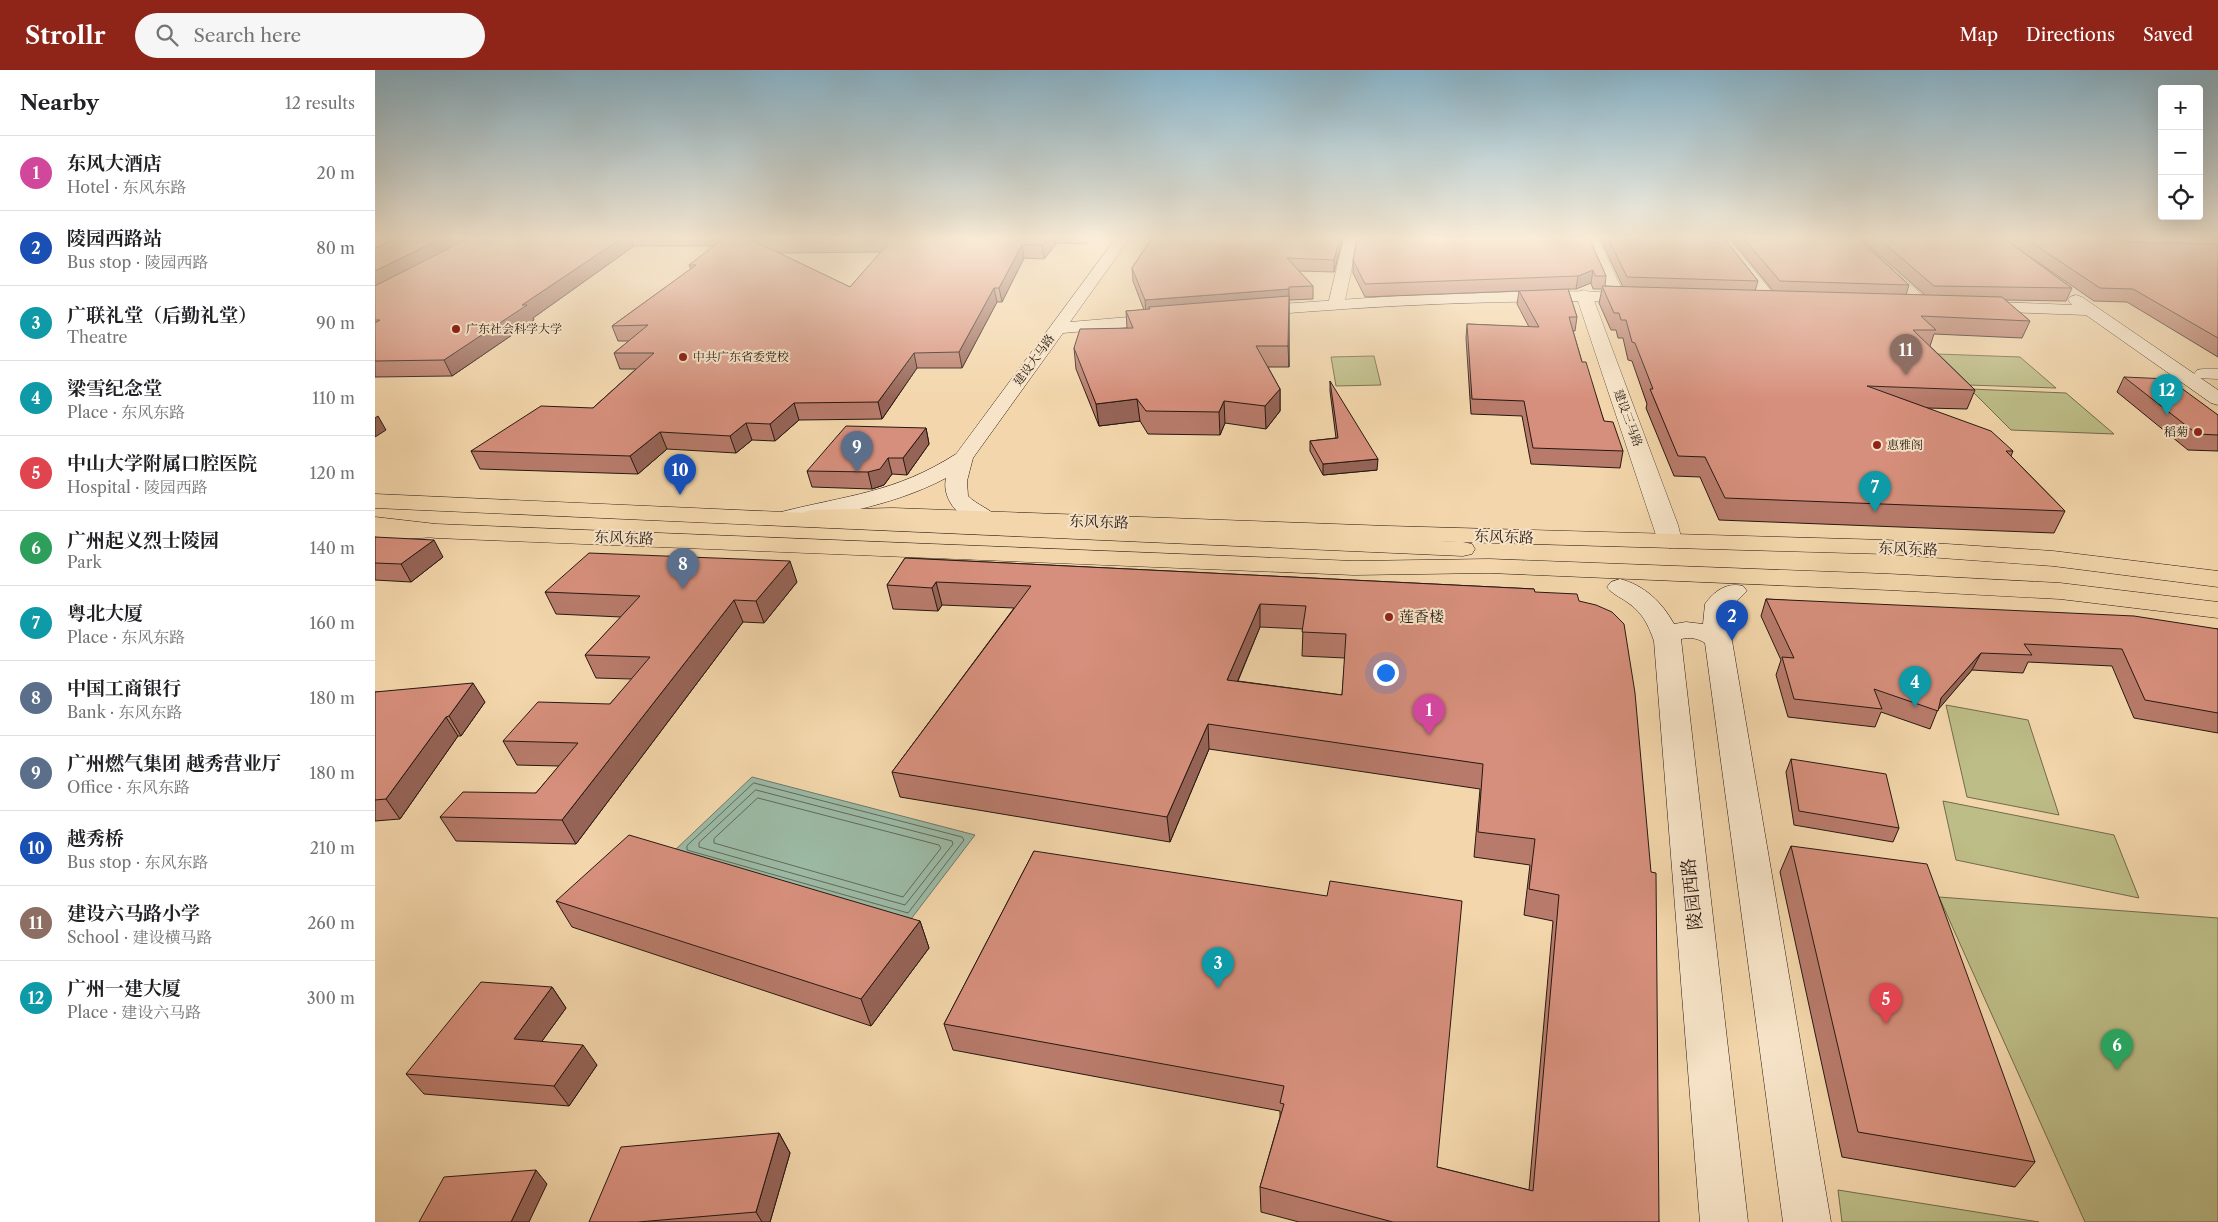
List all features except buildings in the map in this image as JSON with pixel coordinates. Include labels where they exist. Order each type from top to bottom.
[{"type":"main road","name":"东风东路","points":[[375,501],[788,518],[1015,531],[1293,543],[1984,567],[2087,574],[2218,591]]},
{"type":"main road","name":"东风东路","points":[[788,518],[857,514],[1670,541],[2025,555],[2116,564],[2218,578]]},
{"type":"main road","name":"东风东路","points":[[375,524],[436,531],[1354,568],[1489,566],[1957,585],[2101,594],[2218,610]]},
{"type":"main road","points":[[375,532],[436,531]]},
{"type":"main road","name":"东风东路","points":[[1354,568],[1492,582],[2042,606],[2218,626]]},
{"type":"street","name":"建设大马路","points":[[963,458],[1084,292]]},
{"type":"street","points":[[1336,304],[1339,292]]},
{"type":"street","points":[[1615,292],[1617,296]]},
{"type":"street","points":[[1763,292],[1770,300]]},
{"type":"street","points":[[1909,292],[1923,304]]},
{"type":"street","points":[[2066,293],[2218,399]]},
{"type":"street","points":[[1236,313],[1336,304],[1584,295],[1655,297]]},
{"type":"street","name":"建设三马路","points":[[1584,295],[1666,525],[1670,541]]},
{"type":"street","points":[[1751,300],[1789,301]]},
{"type":"street","points":[[1903,304],[1942,305]]},
{"type":"street","points":[[1961,306],[2090,310]]},
{"type":"street","points":[[1058,328],[1181,317]]},
{"type":"street","points":[[788,518],[877,499],[906,490],[947,470],[963,458]]},
{"type":"street","points":[[963,458],[955,490],[957,499],[966,508],[987,519]]},
{"type":"street","name":"陵园西路","points":[[1620,587],[1642,598],[1661,622],[1666,635],[1724,1222]]},
{"type":"street","points":[[1734,592],[1718,604],[1716,623],[1807,1222]]},
{"type":"street","points":[[1666,635],[1683,630],[1696,629],[1718,638]]},
{"type":"green space","points":[[1937,354],[2020,357],[2056,388],[1968,385]]},
{"type":"green space","points":[[1374,356],[1381,385],[1336,386],[1331,357]]},
{"type":"green space","points":[[1970,389],[2066,393],[2114,434],[2011,430]]},
{"type":"green space","points":[[1946,705],[2028,720],[2059,815],[1967,797]]},
{"type":"green space","points":[[1943,801],[2114,835],[2139,898],[1956,860]]},
{"type":"green space","points":[[1939,897],[2218,918],[2218,1222],[2085,1222]]},
{"type":"green space","points":[[1838,1190],[2039,1222],[1842,1222]]},
{"type":"water","points":[[752,777],[975,835],[911,919],[674,851]]},
{"type":"place","name":"广东社会科学大学","points":[[456,329]]},
{"type":"place","name":"中共广东省委党校","points":[[683,357]]},
{"type":"place","name":"建设六马路小学","points":[[1906,375]]},
{"type":"place","name":"广州一建大厦","points":[[2167,415]]},
{"type":"place","name":"稻菊","points":[[2198,432]]},
{"type":"place","name":"惠雅阁","points":[[1877,445]]},
{"type":"place","name":"广州燃气集团 越秀营业厅","points":[[857,472]]},
{"type":"place","name":"越秀桥","points":[[680,495]]},
{"type":"place","name":"粤北大厦","points":[[1875,512]]},
{"type":"place","name":"中国工商银行","points":[[683,589]]},
{"type":"place","name":"莲香楼","points":[[1389,617]]},
{"type":"place","name":"陵园西路站","points":[[1732,641]]},
{"type":"place","name":"梁雪纪念堂","points":[[1915,707]]},
{"type":"place","name":"东风大酒店","points":[[1429,735]]},
{"type":"place","name":"广联礼堂（后勤礼堂）","points":[[1218,988]]},
{"type":"place","name":"中山大学附属口腔医院","points":[[1886,1024]]},
{"type":"place","name":"广州起义烈士陵园","points":[[2117,1070]]}]
